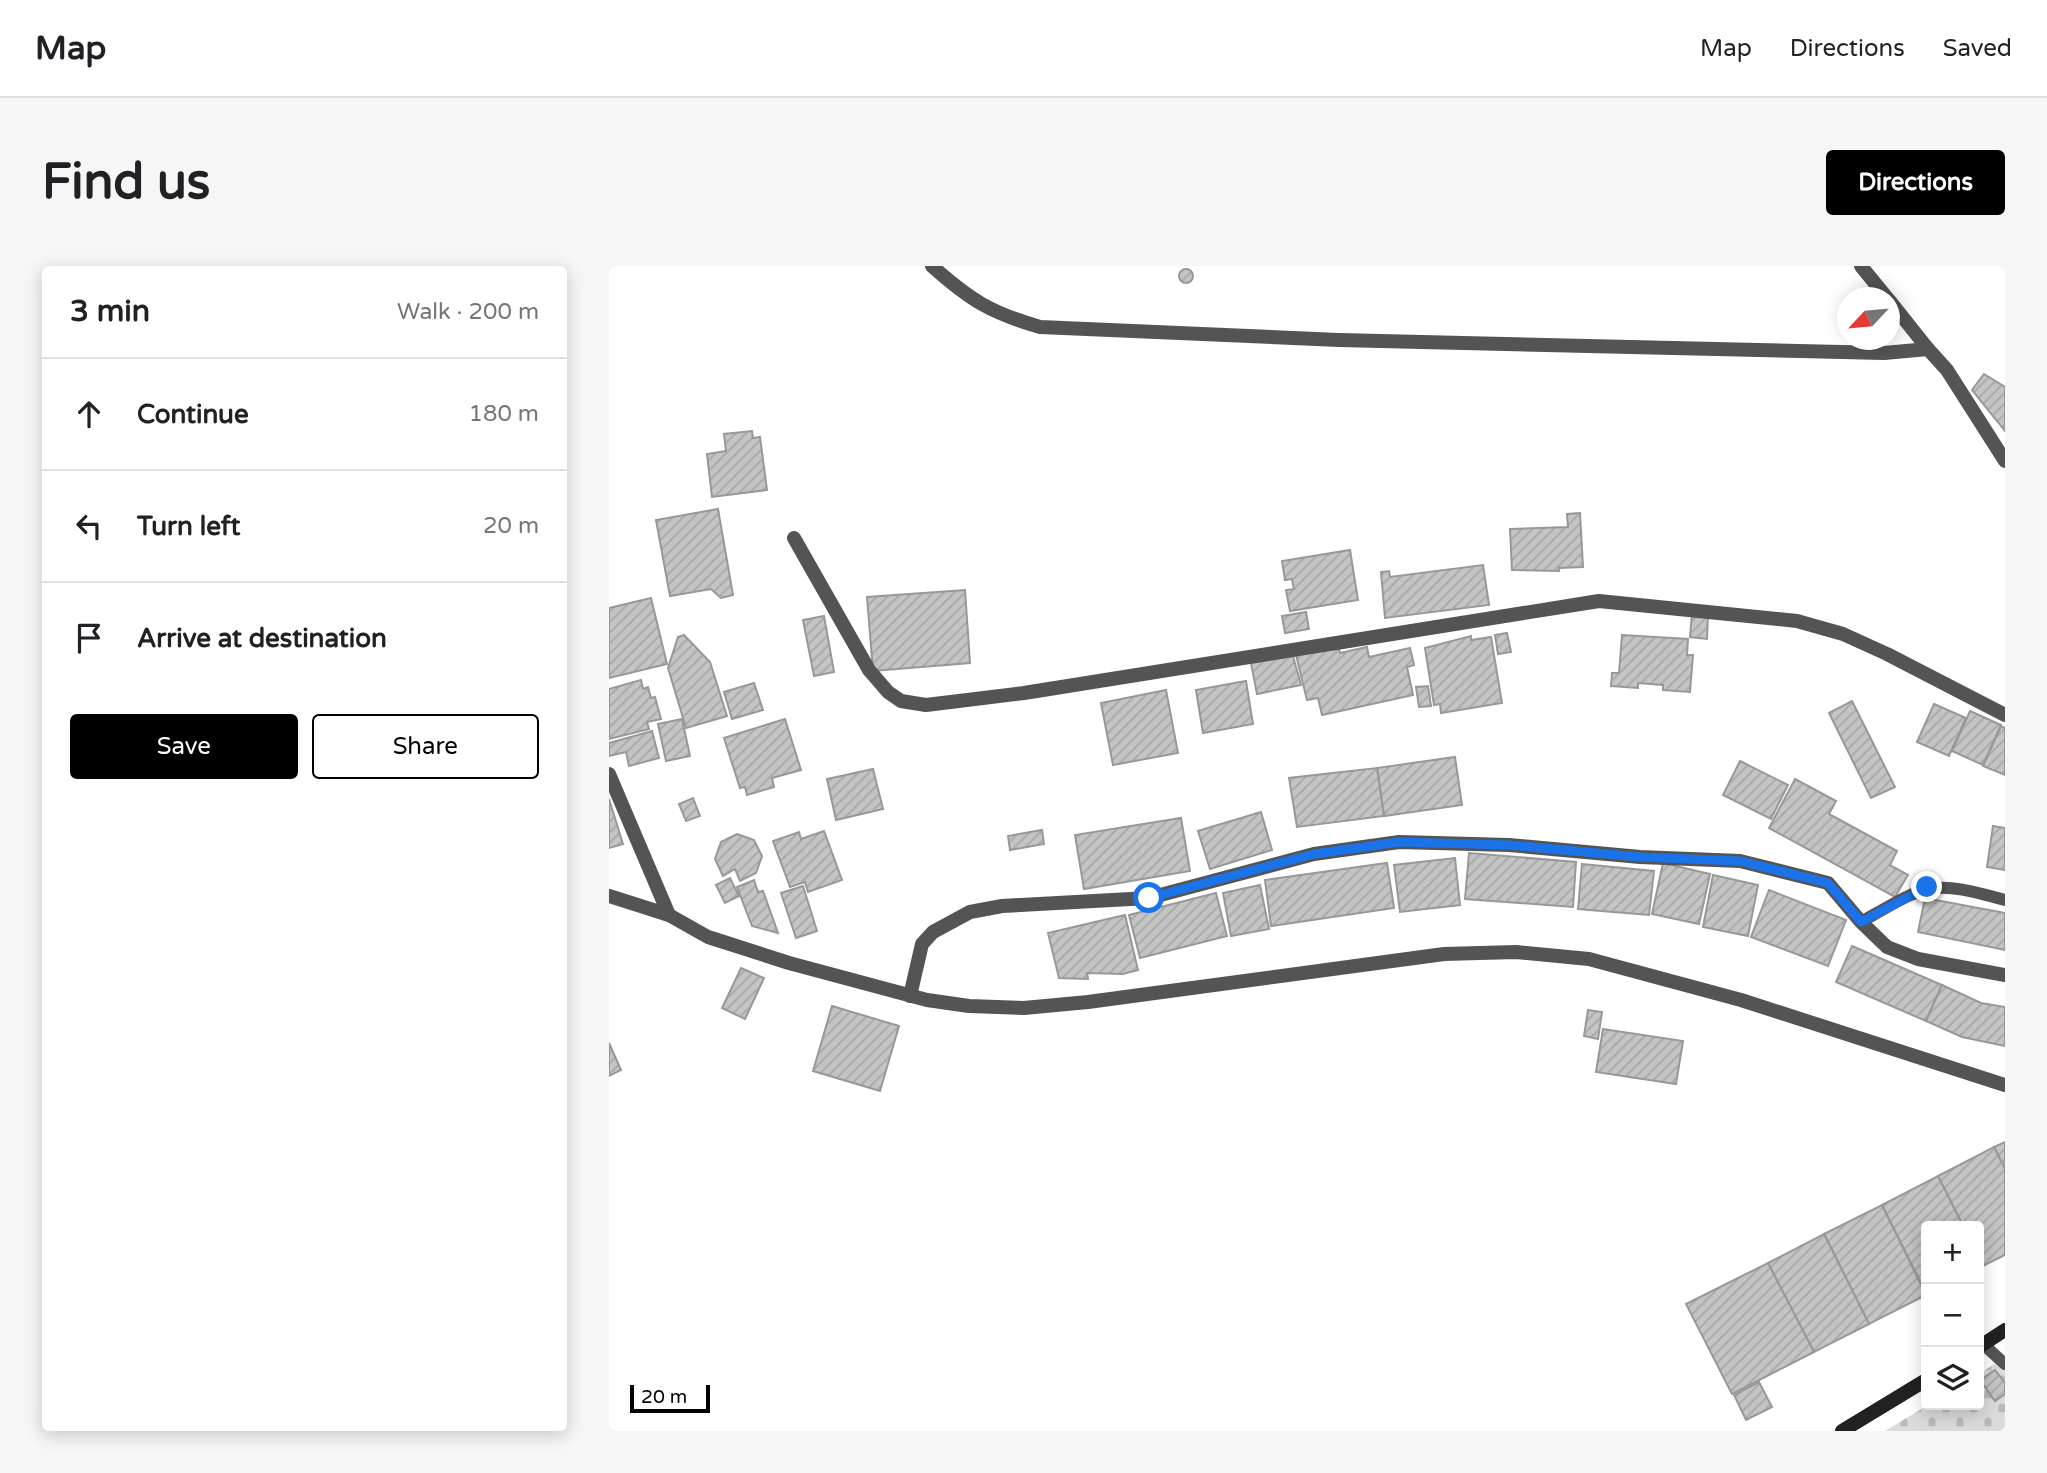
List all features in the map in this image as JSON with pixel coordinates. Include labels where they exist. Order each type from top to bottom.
[{"type":"main road","points":[[1984,1343],[2005,1331]]},
{"type":"main road","points":[[1842,1431],[1921,1383]]},
{"type":"street","points":[[932,266],[971,299],[1000,316],[1040,327],[1339,340],[1885,353],[1928,349]]},
{"type":"street","points":[[1861,266],[1878,287]]},
{"type":"street","points":[[1900,314],[1947,370],[2005,461]]},
{"type":"street","points":[[794,538],[869,670],[888,692],[901,701],[926,705],[1024,693],[1599,601],[1718,611],[1808,624],[1843,634],[1887,654],[2005,715]]},
{"type":"street","points":[[609,774],[669,915]]},
{"type":"street","points":[[910,996],[922,944],[933,932],[970,912],[1002,906],[1149,898],[1314,854],[1399,842],[1509,845],[1640,857],[1740,861],[1828,883],[1861,922],[1887,947],[1918,959],[2005,975]]},
{"type":"street","points":[[609,896],[669,915],[708,937],[789,963],[910,996],[969,1006],[1024,1007],[1164,993],[1444,954],[1516,952],[1589,959],[1741,1000],[2005,1085]]},
{"type":"lane","points":[[1861,922],[1927,887],[1958,887],[2005,900]]},
{"type":"lane","points":[[1984,1347],[2005,1364]]},
{"type":"green space","points":[[2005,1357],[2005,1431],[1885,1431],[1921,1409],[1984,1410],[1984,1371]]},
{"type":"building","points":[[1186,269],[1191,271],[1191,281],[1186,283],[1181,281],[1179,276],[1181,271]]},
{"type":"building","points":[[1984,374],[2005,387],[2005,431],[1972,390]]},
{"type":"building","points":[[752,431],[753,438],[760,437],[767,490],[712,497],[707,454],[726,451],[724,434]]},
{"type":"building","points":[[718,509],[733,595],[721,598],[711,589],[670,596],[656,520]]},
{"type":"building","points":[[1580,513],[1583,567],[1559,568],[1559,571],[1512,570],[1510,529],[1568,527],[1567,514]]},
{"type":"building","points":[[1350,550],[1358,600],[1290,611],[1286,590],[1294,589],[1292,579],[1285,580],[1282,561]]},
{"type":"building","points":[[1483,565],[1489,605],[1385,618],[1381,572],[1389,571],[1390,577]]},
{"type":"building","points":[[965,590],[970,663],[873,671],[867,597]]},
{"type":"building","points":[[651,598],[667,664],[609,678],[609,608]]},
{"type":"building","points":[[1306,612],[1309,629],[1285,633],[1282,616]]},
{"type":"building","points":[[1692,614],[1708,615],[1707,639],[1690,637]]},
{"type":"building","points":[[824,616],[834,672],[814,676],[803,620]]},
{"type":"building","points":[[1507,633],[1511,652],[1498,654],[1495,635]]},
{"type":"building","points":[[684,635],[710,662],[727,716],[686,728],[668,668],[678,637]]},
{"type":"building","points":[[1622,635],[1688,639],[1687,655],[1693,655],[1690,692],[1663,690],[1663,685],[1638,683],[1638,688],[1611,686],[1612,673],[1619,673]]},
{"type":"building","points":[[1471,636],[1471,640],[1491,637],[1502,703],[1441,713],[1440,704],[1434,705],[1425,648]]},
{"type":"building","points":[[1337,642],[1340,653],[1367,647],[1369,657],[1410,648],[1414,665],[1407,667],[1413,695],[1322,715],[1318,698],[1307,700],[1295,651]]},
{"type":"building","points":[[1293,656],[1301,685],[1257,694],[1251,663]]},
{"type":"building","points":[[641,680],[643,689],[648,687],[651,698],[655,697],[661,719],[647,722],[649,729],[609,739],[609,689]]},
{"type":"building","points":[[1246,681],[1253,724],[1203,733],[1196,690]]},
{"type":"building","points":[[754,683],[763,710],[732,719],[724,692]]},
{"type":"building","points":[[1428,686],[1431,706],[1419,707],[1416,687]]},
{"type":"building","points":[[1166,690],[1178,753],[1113,765],[1101,703]]},
{"type":"building","points":[[1852,701],[1895,787],[1871,798],[1829,713]]},
{"type":"building","points":[[1934,704],[1966,718],[1949,756],[1917,742]]},
{"type":"building","points":[[1970,711],[2001,725],[1983,765],[1952,751]]},
{"type":"building","points":[[682,719],[690,756],[666,761],[658,724]]},
{"type":"building","points":[[785,719],[801,770],[772,778],[774,787],[747,795],[745,787],[740,788],[724,738]]},
{"type":"building","points":[[2001,726],[2005,728],[2005,775],[1983,766]]},
{"type":"building","points":[[652,731],[659,758],[629,766],[626,752],[609,756],[609,743]]},
{"type":"building","points":[[1455,757],[1462,805],[1384,816],[1377,768]]},
{"type":"building","points":[[1740,761],[1788,785],[1771,819],[1723,795]]},
{"type":"building","points":[[1377,768],[1384,816],[1297,827],[1289,778]]},
{"type":"building","points":[[873,769],[883,809],[836,820],[827,779]]},
{"type":"building","points":[[1795,779],[1836,801],[1829,814],[1897,851],[1890,865],[1908,875],[1895,897],[1769,828]]},
{"type":"building","points":[[693,798],[700,816],[686,821],[679,804]]},
{"type":"building","points":[[609,799],[623,844],[609,848]]},
{"type":"building","points":[[1261,812],[1272,850],[1210,869],[1198,831]]},
{"type":"building","points":[[1181,818],[1190,871],[1084,889],[1075,835]]},
{"type":"building","points":[[1993,826],[2005,828],[2005,870],[1987,867]]},
{"type":"building","points":[[1042,830],[1044,844],[1010,850],[1008,836]]},
{"type":"building","points":[[824,831],[842,880],[808,892],[805,882],[790,887],[773,841],[799,832],[801,839]]},
{"type":"building","points":[[737,834],[754,840],[762,856],[756,873],[740,881],[735,869],[723,876],[715,859],[721,842]]},
{"type":"building","points":[[1469,853],[1576,862],[1573,907],[1465,899]]},
{"type":"building","points":[[1455,858],[1460,905],[1400,912],[1394,865]]},
{"type":"building","points":[[1387,863],[1394,908],[1271,926],[1265,880]]},
{"type":"building","points":[[1663,863],[1710,874],[1699,924],[1652,914]]},
{"type":"building","points":[[1582,864],[1654,871],[1649,915],[1578,909]]},
{"type":"building","points":[[1713,875],[1758,885],[1748,936],[1703,927]]},
{"type":"building","points":[[730,878],[739,896],[725,903],[716,885]]},
{"type":"building","points":[[754,880],[758,892],[763,891],[778,933],[752,926],[737,887]]},
{"type":"building","points":[[1260,885],[1269,929],[1231,936],[1223,893]]},
{"type":"building","points":[[803,886],[817,931],[796,938],[781,893]]},
{"type":"building","points":[[1769,890],[1846,920],[1828,966],[1751,937]]},
{"type":"building","points":[[1216,893],[1227,936],[1140,958],[1129,915]]},
{"type":"building","points":[[1925,898],[2005,913],[2005,950],[1918,932]]},
{"type":"building","points":[[1125,915],[1138,970],[1123,974],[1087,973],[1088,979],[1059,978],[1048,933]]},
{"type":"building","points":[[1852,946],[1942,985],[1926,1021],[1836,982]]},
{"type":"building","points":[[741,968],[764,978],[745,1019],[722,1008]]},
{"type":"building","points":[[1942,985],[1981,1003],[2005,1007],[2005,1046],[1962,1037],[1926,1021]]},
{"type":"building","points":[[832,1006],[899,1026],[880,1091],[813,1071]]},
{"type":"building","points":[[1588,1010],[1602,1012],[1598,1039],[1584,1036]]},
{"type":"building","points":[[1603,1029],[1683,1041],[1676,1084],[1596,1072]]},
{"type":"building","points":[[609,1043],[621,1070],[609,1076]]},
{"type":"building","points":[[2005,1142],[2005,1169],[1994,1147]]},
{"type":"building","points":[[1994,1147],[2005,1169],[2005,1255],[1984,1266],[1984,1221],[1960,1221],[1938,1176]]},
{"type":"building","points":[[1938,1176],[1960,1221],[1921,1221],[1921,1283],[1882,1205]]},
{"type":"building","points":[[1882,1205],[1921,1285],[1921,1298],[1869,1324],[1824,1234]]},
{"type":"building","points":[[1824,1234],[1869,1324],[1814,1352],[1768,1263]]},
{"type":"building","points":[[1768,1263],[1814,1352],[1732,1394],[1686,1304]]},
{"type":"building","points":[[1995,1370],[2005,1383],[2005,1394],[1995,1401],[1984,1386],[1984,1377]]},
{"type":"building","points":[[1759,1382],[1772,1407],[1746,1420],[1734,1395]]},
{"type":"route","points":[[1149,898],[1225,880],[1314,854],[1399,842],[1509,845],[1640,857],[1740,861],[1828,883],[1861,922],[1927,887]]}]
